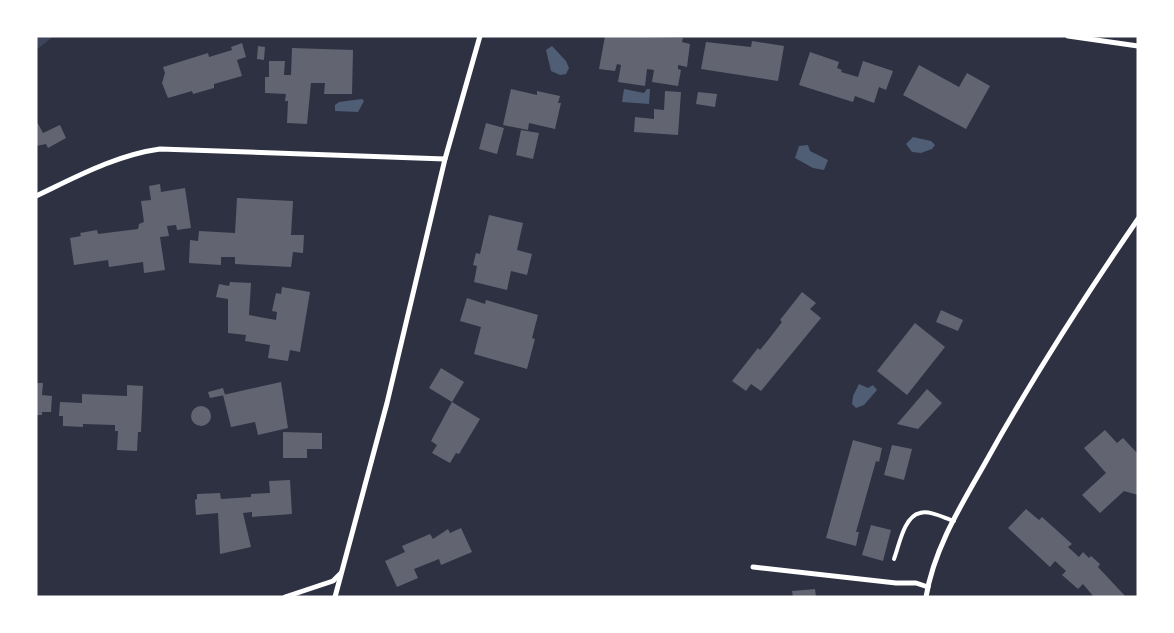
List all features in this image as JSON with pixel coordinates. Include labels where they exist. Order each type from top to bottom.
[{"type":"street","points":[[334,597],[343,571],[387,403],[445,159],[480,36]]},
{"type":"street","points":[[1068,36],[1138,46]]},
{"type":"street","points":[[36,196],[119,159],[160,149],[445,159]]},
{"type":"street","points":[[926,597],[936,556],[1031,382],[1098,277],[1138,220]]},
{"type":"street","points":[[752,567],[896,583],[916,583],[928,587]]},
{"type":"street","points":[[285,597],[333,581],[343,571]]},
{"type":"lane","points":[[894,559],[907,524],[919,512],[954,521]]},
{"type":"shaded area","points":[[36,36],[54,36],[36,50]]},
{"type":"shaded area","points":[[552,46],[566,61],[569,68],[566,74],[560,75],[551,71],[546,50]]},
{"type":"shaded area","points":[[624,89],[644,93],[647,89],[650,89],[649,104],[622,102]]},
{"type":"shaded area","points":[[362,99],[364,101],[358,112],[335,111],[335,105],[339,102]]},
{"type":"shaded area","points":[[913,137],[931,141],[935,145],[932,149],[921,153],[912,152],[906,144]]},
{"type":"shaded area","points":[[808,145],[810,151],[828,160],[824,170],[813,168],[795,158],[799,146]]},
{"type":"shaded area","points":[[859,384],[868,388],[873,385],[877,390],[864,405],[856,408],[852,404],[853,396]]},
{"type":"building","points":[[605,36],[683,38],[682,42],[690,44],[687,67],[678,65],[678,69],[681,70],[678,86],[652,82],[654,70],[647,69],[645,86],[618,82],[621,65],[617,64],[615,71],[599,69]]},
{"type":"building","points":[[752,41],[784,46],[778,81],[701,69],[706,42],[751,47]]},
{"type":"building","points":[[242,43],[246,57],[237,60],[242,76],[214,84],[214,88],[193,94],[192,91],[168,98],[162,83],[165,73],[163,67],[208,53],[209,57],[232,50],[231,47]]},
{"type":"building","points":[[258,46],[265,47],[264,60],[257,59]]},
{"type":"building","points":[[292,48],[353,50],[352,94],[324,94],[325,83],[311,83],[307,124],[287,123],[288,101],[285,101],[286,94],[265,93],[265,77],[269,77],[269,61],[285,61],[284,75],[291,75]]},
{"type":"building","points":[[810,52],[839,62],[837,68],[842,70],[841,72],[858,77],[863,61],[893,71],[886,90],[879,87],[874,103],[855,96],[853,102],[799,85]]},
{"type":"building","points":[[919,65],[959,87],[967,73],[990,86],[966,129],[903,95]]},
{"type":"building","points":[[511,89],[537,95],[537,91],[560,96],[558,103],[561,103],[555,129],[529,123],[528,130],[503,125]]},
{"type":"building","points":[[665,91],[681,92],[678,135],[634,132],[635,117],[654,119],[654,109],[664,110]]},
{"type":"building","points":[[698,92],[717,94],[715,107],[696,104]]},
{"type":"building","points":[[36,120],[43,133],[60,125],[66,138],[48,148],[46,144],[36,146]]},
{"type":"building","points":[[486,123],[504,128],[497,154],[479,149]]},
{"type":"building","points":[[521,130],[539,133],[533,159],[516,155]]},
{"type":"building","points":[[160,184],[161,192],[185,188],[191,228],[177,230],[176,225],[167,226],[169,236],[160,237],[165,270],[144,273],[143,262],[109,267],[108,260],[74,265],[70,238],[81,236],[80,233],[97,230],[98,234],[138,229],[139,224],[144,222],[141,201],[151,200],[149,186]]},
{"type":"building","points":[[237,198],[293,201],[291,235],[304,235],[303,253],[293,252],[291,267],[235,264],[235,257],[221,257],[221,265],[189,263],[190,240],[198,241],[199,231],[235,233]]},
{"type":"building","points":[[489,215],[523,223],[517,250],[532,254],[527,275],[511,271],[507,290],[474,282],[477,266],[473,265],[476,253],[480,254]]},
{"type":"building","points":[[230,282],[251,283],[249,315],[276,320],[277,312],[272,311],[276,293],[281,294],[282,287],[310,292],[300,352],[290,350],[288,361],[268,358],[270,345],[245,341],[246,335],[228,333],[228,299],[216,297],[219,284],[229,286]]},
{"type":"building","points":[[802,292],[816,303],[810,309],[821,318],[761,391],[751,384],[746,391],[732,381],[758,348],[760,350],[769,339],[782,322],[780,320]]},
{"type":"building","points":[[467,298],[485,304],[486,300],[538,315],[532,338],[535,339],[527,369],[474,354],[481,327],[460,321]]},
{"type":"building","points":[[941,310],[963,320],[958,331],[936,322]]},
{"type":"building","points":[[915,323],[945,347],[907,395],[877,371]]},
{"type":"building","points":[[441,368],[464,382],[452,402],[429,388]]},
{"type":"building","points":[[281,382],[288,428],[258,435],[255,422],[231,427],[223,395]]},
{"type":"building","points":[[36,383],[43,383],[42,395],[52,396],[51,412],[42,412],[42,415],[36,415]]},
{"type":"building","points":[[127,385],[143,386],[141,432],[138,432],[137,451],[117,450],[118,431],[115,431],[115,425],[83,424],[83,427],[63,426],[63,416],[59,416],[60,402],[82,403],[82,394],[127,396]]},
{"type":"building","points":[[223,388],[225,395],[210,398],[208,392]]},
{"type":"building","points":[[927,389],[942,403],[918,429],[897,424]]},
{"type":"building","points":[[452,402],[480,419],[459,454],[456,453],[450,463],[432,453],[437,445],[431,441]]},
{"type":"building","points":[[197,406],[205,406],[211,412],[211,420],[205,426],[197,426],[191,420],[191,412]]},
{"type":"building","points":[[1105,430],[1117,443],[1123,438],[1138,454],[1138,495],[1124,491],[1100,513],[1082,495],[1106,473],[1084,448]]},
{"type":"building","points":[[283,432],[322,433],[322,449],[307,449],[307,458],[283,458]]},
{"type":"building","points":[[853,440],[882,448],[879,462],[876,461],[856,532],[859,532],[856,546],[826,538]]},
{"type":"building","points":[[892,445],[912,449],[904,480],[884,475]]},
{"type":"building","points":[[290,480],[292,514],[252,517],[252,512],[243,513],[251,547],[220,554],[218,513],[196,515],[195,500],[197,499],[197,494],[220,493],[221,499],[251,497],[251,494],[270,493],[269,481]]},
{"type":"building","points":[[1026,509],[1039,520],[1042,517],[1072,544],[1068,547],[1079,557],[1083,552],[1089,558],[1091,556],[1100,564],[1098,567],[1126,597],[1094,597],[1083,584],[1078,589],[1062,575],[1066,571],[1055,561],[1050,567],[1008,528]]},
{"type":"building","points":[[871,525],[891,530],[883,561],[862,555]]},
{"type":"building","points":[[461,528],[472,552],[441,565],[439,559],[414,569],[418,578],[397,587],[385,561],[405,552],[402,546],[430,534],[433,539],[448,529],[450,533]]},
{"type":"building","points":[[815,589],[816,597],[793,597],[792,591]]}]
